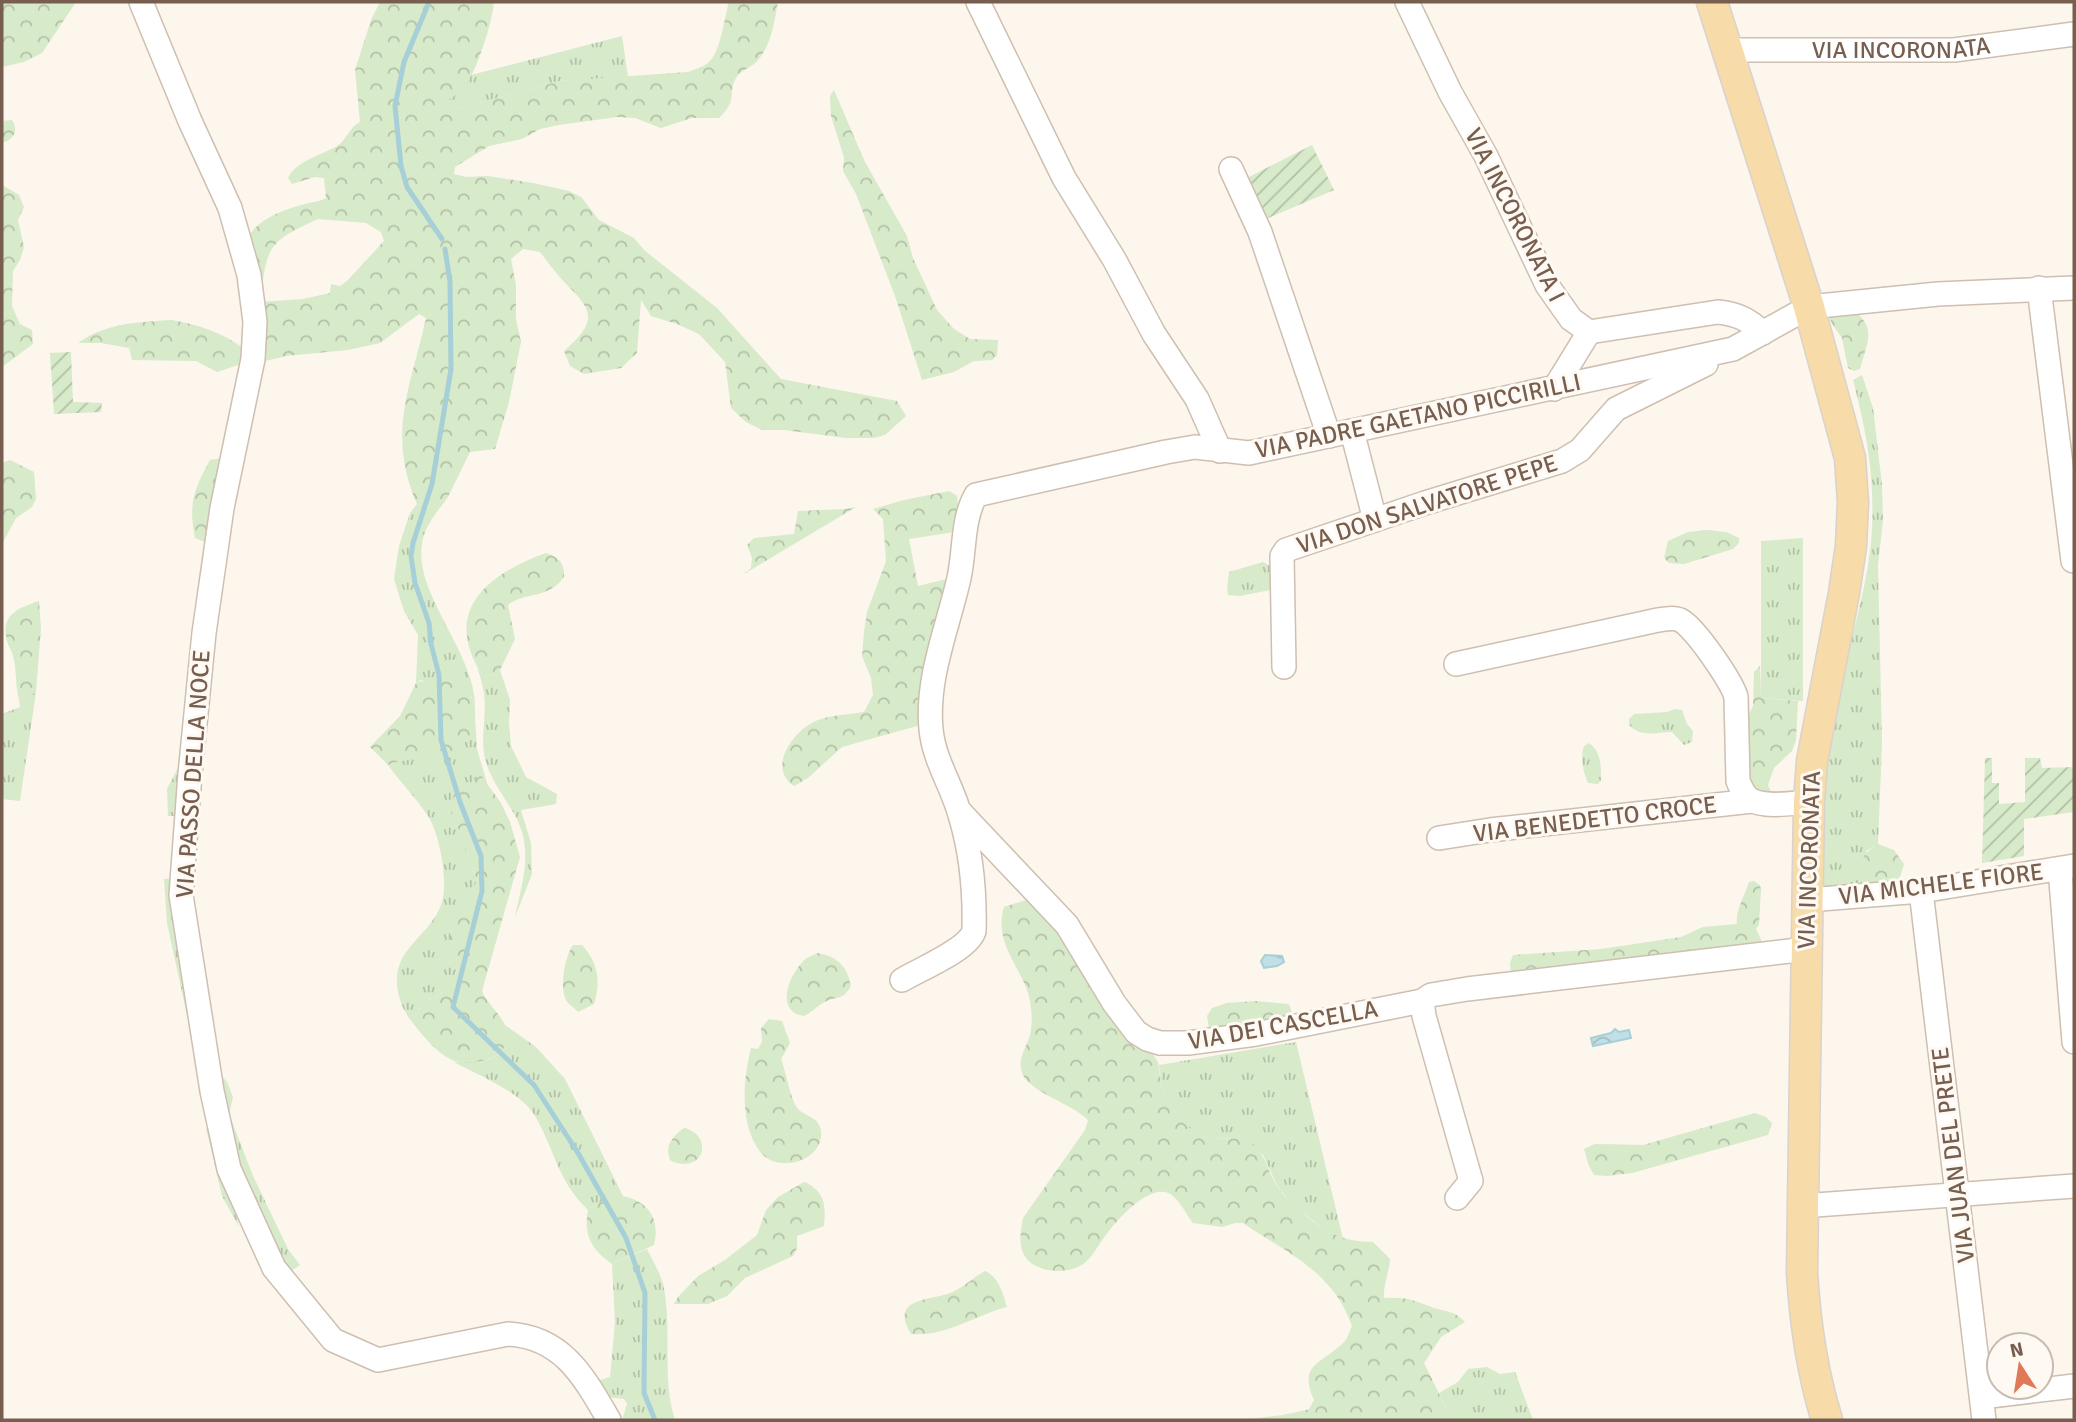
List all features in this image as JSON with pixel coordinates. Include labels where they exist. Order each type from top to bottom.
[{"type":"main road","name":"VIA INCORONATA","points":[[1712,2],[1809,307],[1844,427],[1850,458],[1853,502],[1851,546],[1812,761],[1809,802],[1802,1272],[1804,1306],[1817,1388],[1827,1420]]},
{"type":"street","name":"VIA PASSO DELLA NOCE","points":[[141,2],[190,121],[230,208],[249,275],[255,322],[253,359],[230,460],[204,633],[181,895],[212,1091],[229,1169],[274,1268],[333,1340],[378,1360],[508,1334],[526,1335],[544,1341],[564,1355],[591,1390],[609,1420]]},
{"type":"street","points":[[978,2],[1064,178],[1114,259],[1154,334],[1197,399],[1220,452]]},
{"type":"street","name":"VIA INCORONATA I","points":[[1407,2],[1450,92],[1486,156],[1547,285],[1571,319],[1589,332]]},
{"type":"street","name":"VIA INCORONATA","points":[[1728,50],[1954,50],[2074,34]]},
{"type":"street","points":[[1231,169],[1260,232],[1329,436]]},
{"type":"street","points":[[2039,288],[2073,561]]},
{"type":"street","points":[[1809,307],[1938,293],[2074,288]]},
{"type":"street","name":"VIA PADRE GAETANO PICCIRILLI","points":[[960,811],[937,759],[931,729],[931,702],[934,677],[959,577],[969,507],[976,495],[1195,447],[1220,452],[1249,453],[1733,349],[1809,307]]},
{"type":"street","points":[[1554,389],[1589,332],[1718,312],[1735,314],[1750,321],[1763,333]]},
{"type":"street","name":"VIA DON SALVATORE PEPE","points":[[1284,667],[1282,556],[1286,550],[1562,461],[1580,450],[1616,409],[1733,349]]},
{"type":"street","points":[[1352,431],[1375,520]]},
{"type":"street","points":[[1456,664],[1658,620],[1678,619],[1690,626],[1732,685],[1736,697],[1738,781],[1743,793],[1752,801]]},
{"type":"street","name":"VIA BENEDETTO CROCE","points":[[1438,838],[1504,828],[1752,801],[1809,802]]},
{"type":"street","points":[[902,980],[971,940],[974,919],[971,881],[960,811]]},
{"type":"street","name":"VIA DEI CASCELLA","points":[[960,811],[1067,925],[1114,1003],[1136,1032],[1160,1043],[1188,1043],[1256,1034],[1422,1001],[1431,995],[1467,989],[1806,949]]},
{"type":"street","points":[[2067,868],[2074,1042]]},
{"type":"street","name":"VIA MICHELE FIORE","points":[[1808,900],[1921,891],[2067,868]]},
{"type":"street","name":"VIA JUAN DEL PRETE","points":[[1921,891],[1984,1420]]},
{"type":"street","points":[[1422,1001],[1471,1181],[1457,1198]]},
{"type":"street","points":[[1802,1206],[2074,1186]]},
{"type":"street","points":[[1982,1397],[2074,1386]]},
{"type":"green space","points":[[2,2],[76,2],[42,53],[24,62],[2,67]]},
{"type":"green space","points":[[380,2],[494,2],[478,62],[467,84],[447,101],[454,110],[559,81],[688,72],[705,65],[713,57],[729,2],[778,2],[771,35],[764,51],[754,64],[736,78],[729,106],[719,118],[692,118],[661,128],[635,118],[617,117],[540,129],[522,139],[489,146],[455,167],[454,174],[533,183],[569,191],[581,197],[599,220],[634,238],[644,250],[717,308],[781,379],[897,401],[906,416],[885,435],[873,438],[762,430],[746,422],[731,408],[725,362],[699,334],[651,316],[641,300],[637,353],[621,368],[584,374],[570,366],[564,351],[586,326],[588,319],[584,305],[540,252],[523,249],[511,259],[516,285],[516,319],[521,342],[509,402],[495,449],[470,452],[448,497],[430,508],[417,504],[403,455],[402,432],[408,388],[426,318],[419,314],[380,343],[261,362],[246,241],[256,227],[271,216],[326,198],[324,178],[315,177],[292,184],[288,178],[297,167],[340,143],[360,122],[355,70],[371,20]],"holes":[[[318,219],[366,223],[381,232],[384,241],[347,281],[340,286],[331,284],[330,293],[303,299],[260,302],[268,258],[272,249],[288,234]]]},
{"type":"green space","points":[[622,36],[628,77],[559,81],[454,110],[446,101],[461,91],[471,75]]},
{"type":"green space","points":[[834,90],[865,162],[907,236],[913,258],[937,310],[954,329],[970,339],[998,340],[997,355],[992,360],[974,361],[954,372],[922,380],[895,296],[856,194],[843,171],[844,157],[831,116],[830,96]]},
{"type":"green space","points":[[12,120],[14,134],[2,143],[2,121]]},
{"type":"green space","points":[[1312,145],[1334,190],[1266,219],[1247,178]]},
{"type":"green space","points":[[2,185],[19,195],[24,207],[18,220],[24,247],[13,271],[12,306],[20,324],[32,330],[33,344],[2,367]]},
{"type":"green space","points":[[1851,308],[1868,329],[1860,369],[1854,371],[1848,368],[1842,338],[1828,314]]},
{"type":"green space","points":[[172,320],[209,330],[235,342],[243,348],[241,364],[217,372],[196,361],[132,360],[129,348],[101,343],[78,343],[111,327]]},
{"type":"green space","points":[[71,352],[73,402],[102,403],[101,412],[54,414],[50,353]]},
{"type":"green space","points":[[1862,375],[1873,408],[1882,485],[1883,521],[1878,565],[1882,744],[1878,844],[1866,851],[1883,884],[1818,892],[1832,729],[1871,544],[1870,461],[1853,380]]},
{"type":"green space","points":[[223,458],[214,546],[195,538],[192,506],[196,489],[210,460]]},
{"type":"green space","points":[[10,460],[34,472],[36,499],[32,507],[16,518],[2,544],[2,463]]},
{"type":"green space","points":[[949,491],[957,496],[961,531],[909,539],[918,586],[955,577],[924,724],[842,747],[808,778],[794,786],[783,771],[783,762],[795,737],[810,724],[822,719],[864,712],[873,695],[871,678],[862,656],[864,632],[867,612],[886,561],[883,519],[873,509]]},
{"type":"green space","points":[[448,497],[426,531],[422,544],[422,563],[435,603],[466,666],[473,687],[475,707],[471,696],[421,680],[416,683],[418,635],[404,611],[394,579],[399,546],[410,513],[417,504],[430,508]]},
{"type":"green space","points":[[856,507],[744,574],[751,568],[752,558],[747,545],[754,538],[794,534],[798,511]]},
{"type":"green space","points":[[1688,532],[1726,532],[1739,538],[1739,543],[1733,549],[1684,564],[1669,563],[1664,558],[1668,541]]},
{"type":"green space","points":[[1803,538],[1803,701],[1761,698],[1761,541]]},
{"type":"green space","points":[[546,553],[560,562],[564,577],[551,589],[508,605],[515,639],[500,670],[483,676],[471,653],[467,632],[469,614],[477,598],[489,584],[506,572]]},
{"type":"green space","points":[[1263,562],[1272,567],[1274,584],[1270,590],[1240,596],[1228,595],[1229,572]]},
{"type":"green space","points":[[39,601],[41,628],[36,692],[19,700],[6,625],[12,614]]},
{"type":"green space","points":[[1760,666],[1761,698],[1798,701],[1796,740],[1792,751],[1774,768],[1768,785],[1773,796],[1748,795],[1746,720],[1753,706],[1754,672]]},
{"type":"green space","points":[[477,667],[483,676],[500,670],[510,700],[511,746],[526,777],[557,794],[556,804],[521,810],[531,843],[532,874],[515,917],[524,874],[525,847],[518,821],[492,778],[485,759],[484,694]]},
{"type":"green space","points":[[435,677],[455,683],[471,697],[475,717],[469,737],[451,752],[388,765],[370,747],[400,716],[416,683]]},
{"type":"green space","points":[[36,692],[20,801],[2,799],[2,714],[20,707],[19,700]]},
{"type":"green space","points":[[1682,710],[1693,731],[1692,742],[1684,745],[1672,732],[1644,733],[1629,725],[1629,719],[1634,714]]},
{"type":"green space","points":[[475,717],[477,749],[487,783],[481,775],[451,816],[459,830],[477,881],[469,896],[460,903],[454,941],[457,962],[455,975],[448,987],[425,1001],[412,1022],[400,999],[397,973],[409,948],[435,918],[443,900],[443,872],[441,851],[432,823],[388,765],[452,749],[470,732]]},
{"type":"green space","points":[[1589,743],[1600,759],[1601,780],[1598,784],[1588,783],[1583,769],[1583,750]]},
{"type":"green space","points":[[1985,758],[1992,758],[1992,783],[1999,783],[1999,804],[2025,802],[2025,758],[2040,758],[2042,768],[2074,767],[2074,812],[2024,819],[2024,856],[1982,863]]},
{"type":"green space","points":[[182,760],[181,816],[168,816],[167,789]]},
{"type":"green space","points":[[481,775],[501,803],[510,822],[520,857],[482,991],[504,1023],[506,1042],[495,1057],[483,1061],[460,1062],[441,1053],[412,1022],[425,1001],[448,986],[457,969],[449,932],[450,923],[455,911],[477,881],[459,830],[451,816],[453,798]]},
{"type":"green space","points":[[1878,844],[1894,850],[1904,864],[1900,877],[1893,883],[1873,880],[1862,871],[1862,858]]},
{"type":"green space","points":[[177,878],[219,1149],[239,1227],[222,1196],[206,1128],[211,1126],[167,923],[164,879]]},
{"type":"green space","points":[[1754,881],[1760,885],[1761,890],[1759,924],[1756,929],[1764,946],[1511,975],[1510,963],[1513,955],[1601,949],[1681,937],[1703,927],[1737,924],[1739,908],[1749,882]]},
{"type":"green space","points":[[1026,900],[1041,908],[1062,930],[1129,1041],[1134,1047],[1152,1053],[1158,1062],[1162,1089],[1179,1119],[1194,1132],[1210,1139],[1243,1138],[1261,1154],[1282,1193],[1308,1217],[1333,1234],[1352,1240],[1373,1242],[1390,1259],[1384,1298],[1415,1301],[1462,1318],[1465,1322],[1441,1337],[1424,1363],[1452,1420],[1303,1420],[1314,1400],[1310,1388],[1311,1371],[1344,1342],[1352,1326],[1343,1307],[1321,1277],[1243,1223],[1222,1227],[1193,1223],[1177,1200],[1165,1192],[1148,1196],[1130,1208],[1089,1259],[1076,1268],[1049,1270],[1032,1264],[1026,1258],[1021,1242],[1023,1218],[1085,1130],[1088,1120],[1034,1087],[1021,1070],[1021,1059],[1031,1032],[1031,1008],[1024,982],[1006,947],[1002,922],[1004,907]]},
{"type":"green space","points":[[573,945],[582,945],[592,958],[597,973],[594,1004],[578,1012],[566,1000],[563,987],[565,964]]},
{"type":"green space","points":[[817,953],[840,963],[851,986],[842,996],[823,1003],[804,1016],[789,1007],[788,990],[790,981],[801,964]]},
{"type":"green space","points":[[1255,1001],[1289,1004],[1295,1021],[1210,1033],[1207,1016],[1212,1008],[1227,1003]]},
{"type":"green space","points":[[769,1019],[782,1021],[790,1043],[781,1059],[793,1100],[799,1110],[818,1123],[821,1131],[820,1141],[808,1157],[789,1163],[778,1163],[761,1153],[749,1130],[746,1116],[746,1074],[751,1048],[758,1049],[762,1042],[761,1028]]},
{"type":"green space","points":[[505,1025],[536,1047],[565,1079],[623,1196],[609,1197],[588,1210],[569,1187],[542,1129],[528,1107],[498,1085],[454,1062],[484,1061],[499,1054],[506,1038]]},
{"type":"green space","points":[[1296,1042],[1343,1239],[1327,1232],[1290,1202],[1278,1187],[1263,1155],[1243,1138],[1210,1139],[1194,1132],[1179,1119],[1162,1089],[1159,1065]]},
{"type":"green space","points":[[216,1069],[227,1082],[233,1097],[229,1114],[253,1176],[288,1249],[300,1265],[291,1271],[273,1250],[242,1190]]},
{"type":"green space","points":[[1755,1113],[1766,1117],[1772,1123],[1768,1135],[1632,1173],[1594,1175],[1584,1149],[1595,1144],[1643,1145]]},
{"type":"green space","points":[[684,1128],[699,1138],[702,1152],[692,1163],[683,1164],[671,1161],[668,1151],[673,1138]]},
{"type":"green space","points":[[804,1182],[816,1190],[823,1200],[824,1226],[797,1236],[797,1248],[793,1256],[745,1278],[727,1296],[708,1304],[674,1304],[698,1276],[725,1260],[757,1235],[766,1210],[778,1197]]},
{"type":"green space","points":[[617,1195],[636,1200],[649,1211],[653,1217],[656,1235],[654,1245],[612,1264],[594,1248],[588,1235],[587,1219],[588,1210]]},
{"type":"green space","points":[[647,1249],[662,1280],[666,1300],[669,1387],[675,1420],[622,1420],[627,1404],[624,1399],[608,1397],[594,1382],[610,1377],[615,1322],[612,1264]]},
{"type":"green space","points":[[985,1271],[997,1282],[1007,1307],[948,1329],[911,1334],[905,1322],[905,1313],[909,1306],[953,1292]]},
{"type":"green space","points":[[1487,1367],[1500,1374],[1515,1372],[1533,1420],[1452,1420],[1439,1393],[1458,1382],[1468,1369]]},
{"type":"green space","points":[[1310,1409],[1303,1420],[1241,1420],[1283,1415]]},
{"type":"water","points":[[1265,955],[1282,956],[1284,962],[1264,968],[1261,961]]},
{"type":"water","points":[[1615,1029],[1619,1032],[1629,1030],[1631,1038],[1593,1046],[1591,1038],[1611,1033]]},
{"type":"waterway","points":[[429,2],[404,62],[395,106],[401,166],[407,187],[442,239]]},
{"type":"waterway","points":[[445,249],[450,282],[451,369],[432,484],[411,556],[415,583],[429,623],[439,675],[441,740],[460,802],[481,856],[482,891],[453,1007],[534,1085],[578,1153],[626,1238],[645,1293],[644,1393],[655,1420]]}]
